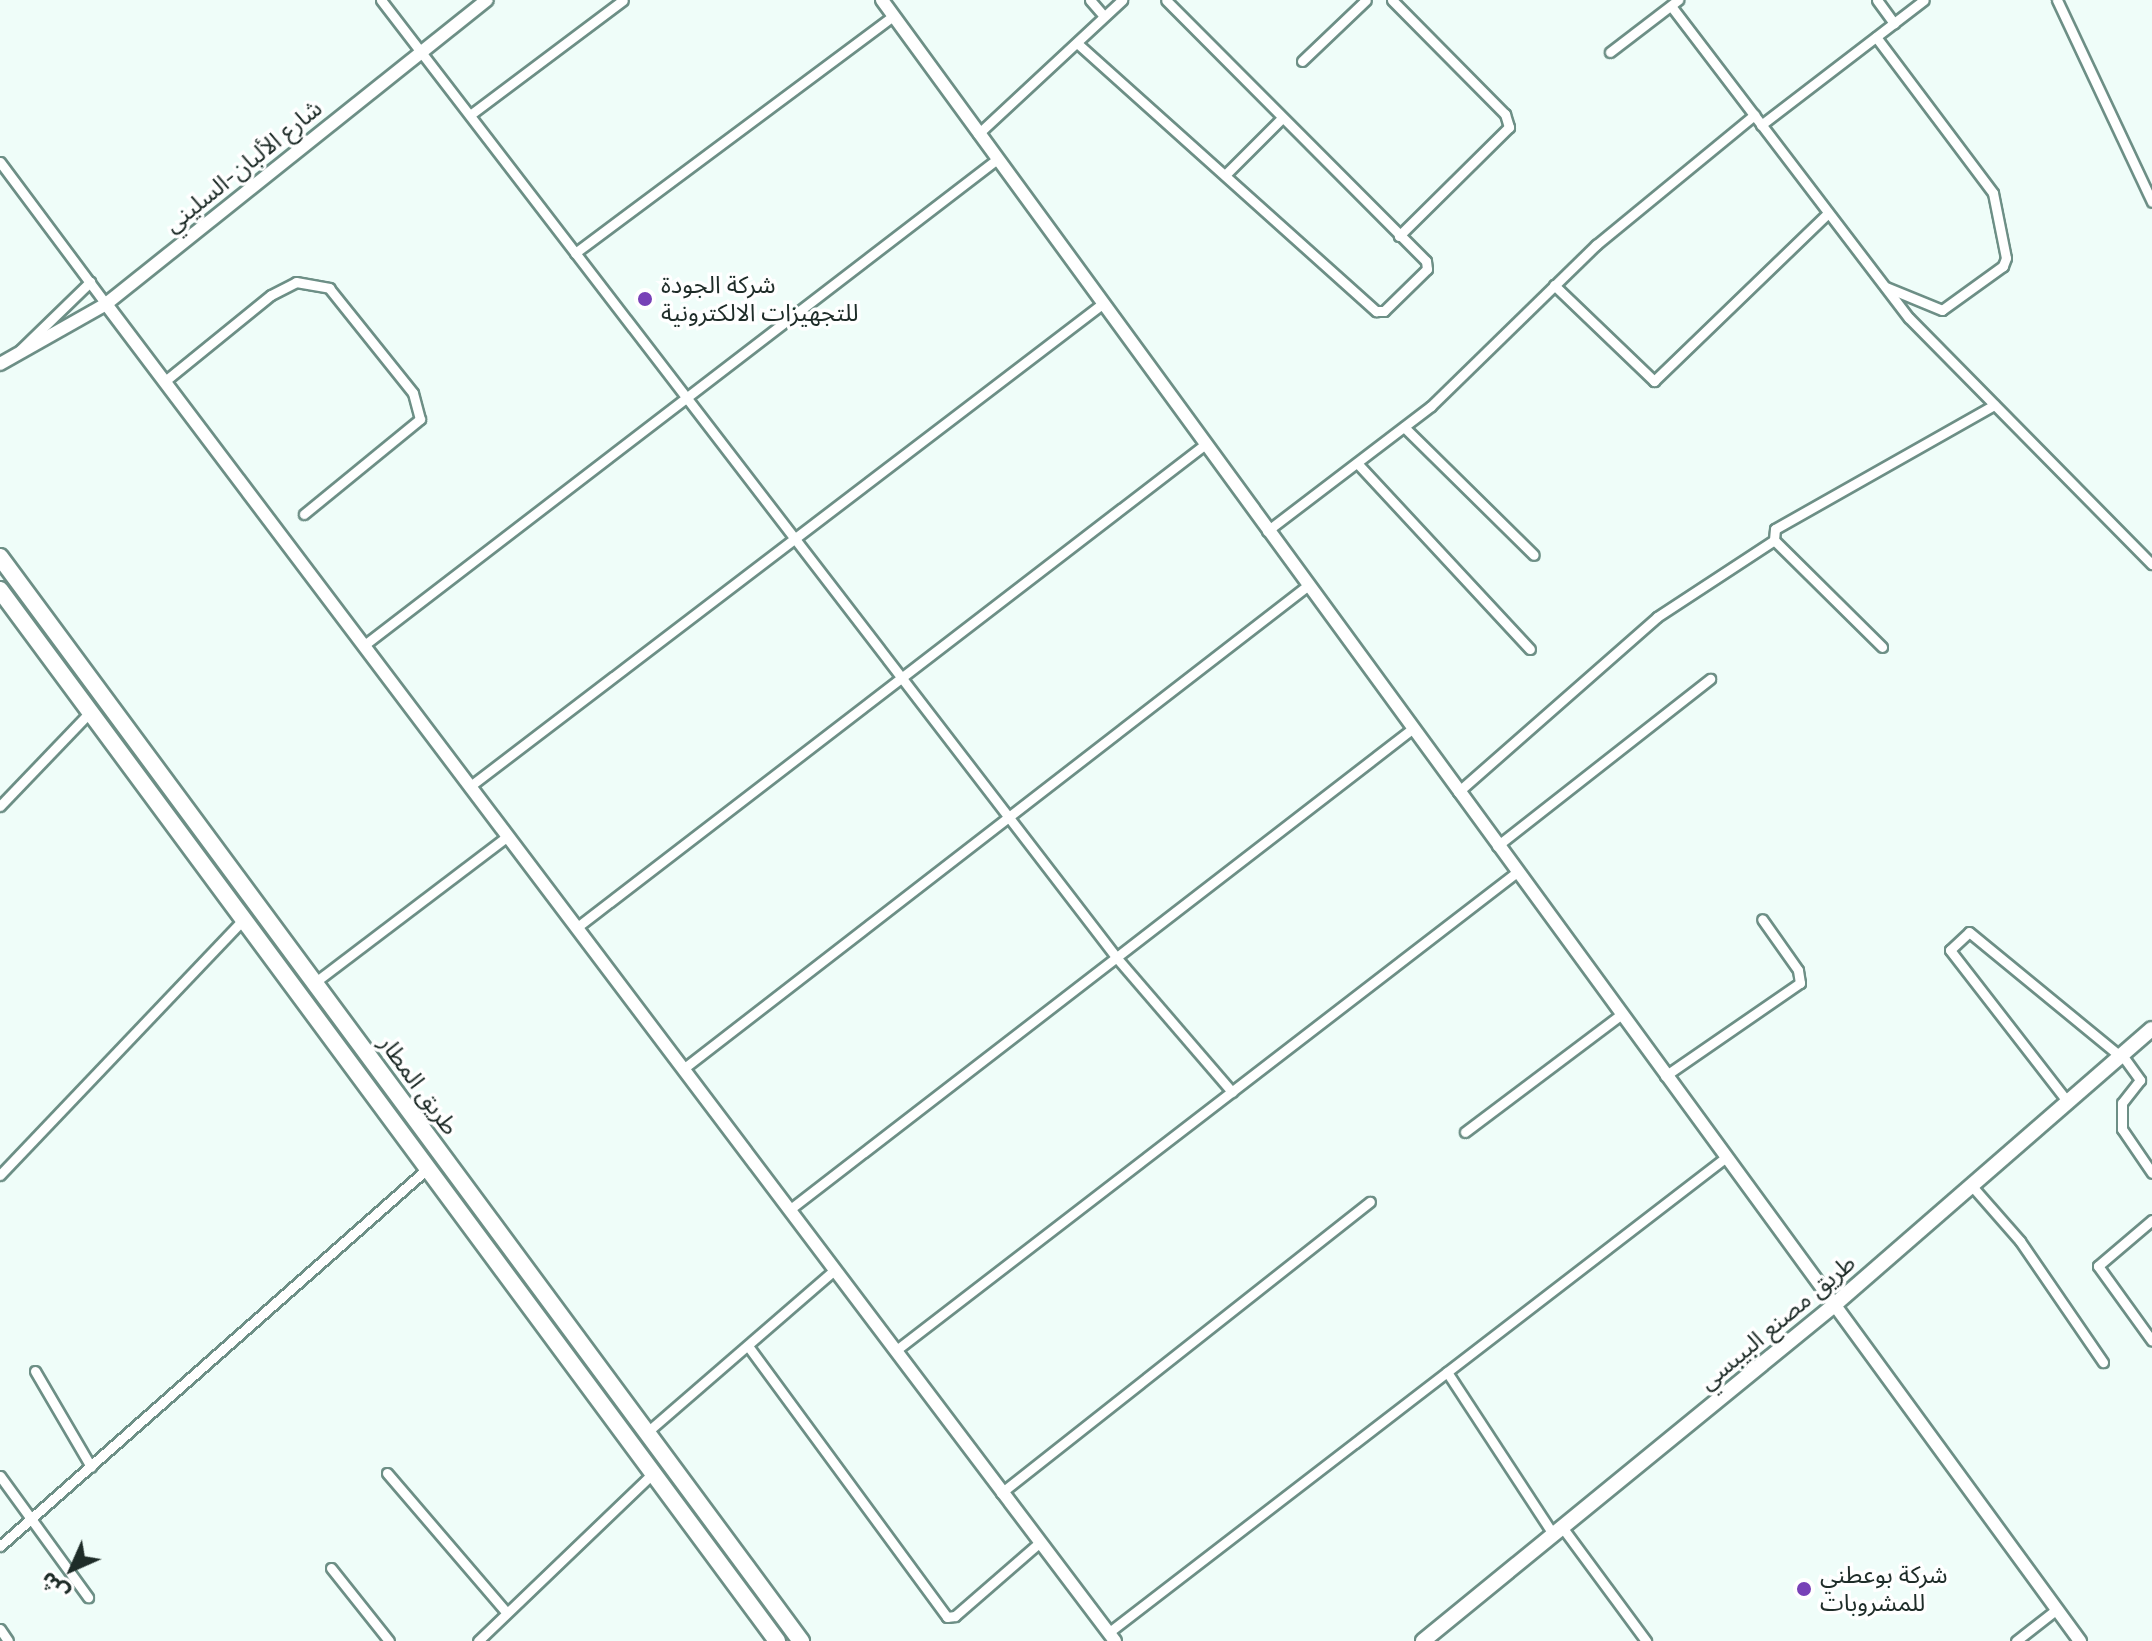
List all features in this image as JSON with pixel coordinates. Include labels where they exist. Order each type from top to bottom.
[{"type":"highway","name":"طريق المطار","points":[[0,557],[645,1434],[801,1641]]},
{"type":"highway","name":"طريق المطار","points":[[0,590],[777,1641]]},
{"type":"highway","points":[[368,1085],[381,1074]]},
{"type":"highway","points":[[741,1593],[756,1579]]},
{"type":"main road","name":"طريق مصنع البيبسي","points":[[1423,1641],[1833,1306],[2152,1029]]},
{"type":"street","points":[[381,0],[904,676],[1116,957],[1232,1092]]},
{"type":"street","name":"شارع الألبان-السليني","points":[[0,364],[106,304],[487,0]]},
{"type":"street","points":[[470,115],[623,0]]},
{"type":"street","points":[[882,0],[1620,1015],[2080,1641]]},
{"type":"street","points":[[1090,0],[1104,16]]},
{"type":"street","points":[[978,134],[1122,0]]},
{"type":"street","points":[[1077,43],[1378,312],[1428,266],[1166,0]]},
{"type":"street","points":[[1302,61],[1366,0]]},
{"type":"street","points":[[1392,0],[1505,114],[1509,127],[1399,236]]},
{"type":"street","points":[[1877,0],[1894,23]]},
{"type":"street","points":[[1761,125],[1924,0]]},
{"type":"street","points":[[2057,0],[2147,181],[2152,202]]},
{"type":"street","points":[[1610,52],[1674,3],[1761,125],[1883,286],[1994,405],[2076,481],[2152,564]]},
{"type":"street","points":[[575,253],[893,16]]},
{"type":"street","points":[[1876,37],[1993,193],[2006,258],[2003,266],[1942,310],[1883,286]]},
{"type":"street","points":[[1267,531],[1404,427],[1614,229],[1754,115]]},
{"type":"street","points":[[1225,175],[1282,118]]},
{"type":"street","points":[[363,646],[996,160]]},
{"type":"street","points":[[0,162],[1112,1637],[1447,1372],[1725,1158]]},
{"type":"street","points":[[1554,285],[1654,381],[1828,213]]},
{"type":"street","name":"شارع الألبان-السليني","points":[[18,352],[90,282]]},
{"type":"street","points":[[165,381],[271,295],[296,282],[329,288],[413,393],[420,419],[304,514]]},
{"type":"street","points":[[469,787],[1102,304]]},
{"type":"street","points":[[1774,540],[1775,529],[1994,405]]},
{"type":"street","points":[[1404,427],[1534,555]]},
{"type":"street","points":[[576,928],[1204,445]]},
{"type":"street","points":[[1357,463],[1530,649]]},
{"type":"street","points":[[1774,540],[1882,647]]},
{"type":"street","points":[[1458,792],[1645,627],[1774,540]]},
{"type":"street","points":[[683,1069],[1307,586]]},
{"type":"street","points":[[1497,846],[1710,679]]},
{"type":"street","points":[[0,806],[91,711]]},
{"type":"street","points":[[789,1210],[1412,729]]},
{"type":"street","points":[[314,983],[506,837]]},
{"type":"street","points":[[895,1351],[1517,872]]},
{"type":"street","points":[[0,1175],[245,918]]},
{"type":"street","points":[[1665,1076],[1800,983],[1798,970],[1762,919]]},
{"type":"street","points":[[2067,1101],[1950,950],[1969,932],[2121,1056],[2140,1080],[2122,1103],[2122,1129],[2152,1173]]},
{"type":"street","points":[[1465,1132],[1620,1015]]},
{"type":"street","points":[[0,1546],[428,1168]]},
{"type":"street","points":[[1971,1185],[2020,1241],[2103,1362]]},
{"type":"street","points":[[1001,1493],[1370,1202]]},
{"type":"street","points":[[2152,1220],[2098,1266],[2152,1341]]},
{"type":"street","points":[[645,1434],[834,1270]]},
{"type":"street","points":[[748,1346],[947,1617],[955,1616],[1040,1542]]},
{"type":"street","points":[[35,1371],[91,1467]]},
{"type":"street","points":[[1447,1372],[1558,1530],[1646,1641]]},
{"type":"street","points":[[387,1473],[506,1612]]},
{"type":"street","points":[[478,1641],[653,1473]]},
{"type":"street","points":[[0,1476],[88,1597]]},
{"type":"street","points":[[331,1568],[389,1641]]},
{"type":"street","points":[[2016,1641],[2057,1609]]},
{"type":"street","points":[[0,1629],[8,1641]]},
{"type":"place","name":"شركة الجودة للتجهيزات الالكترونية","points":[[645,299]]},
{"type":"place","name":"شركة بوعطني للمشروبات","points":[[1804,1589]]}]
